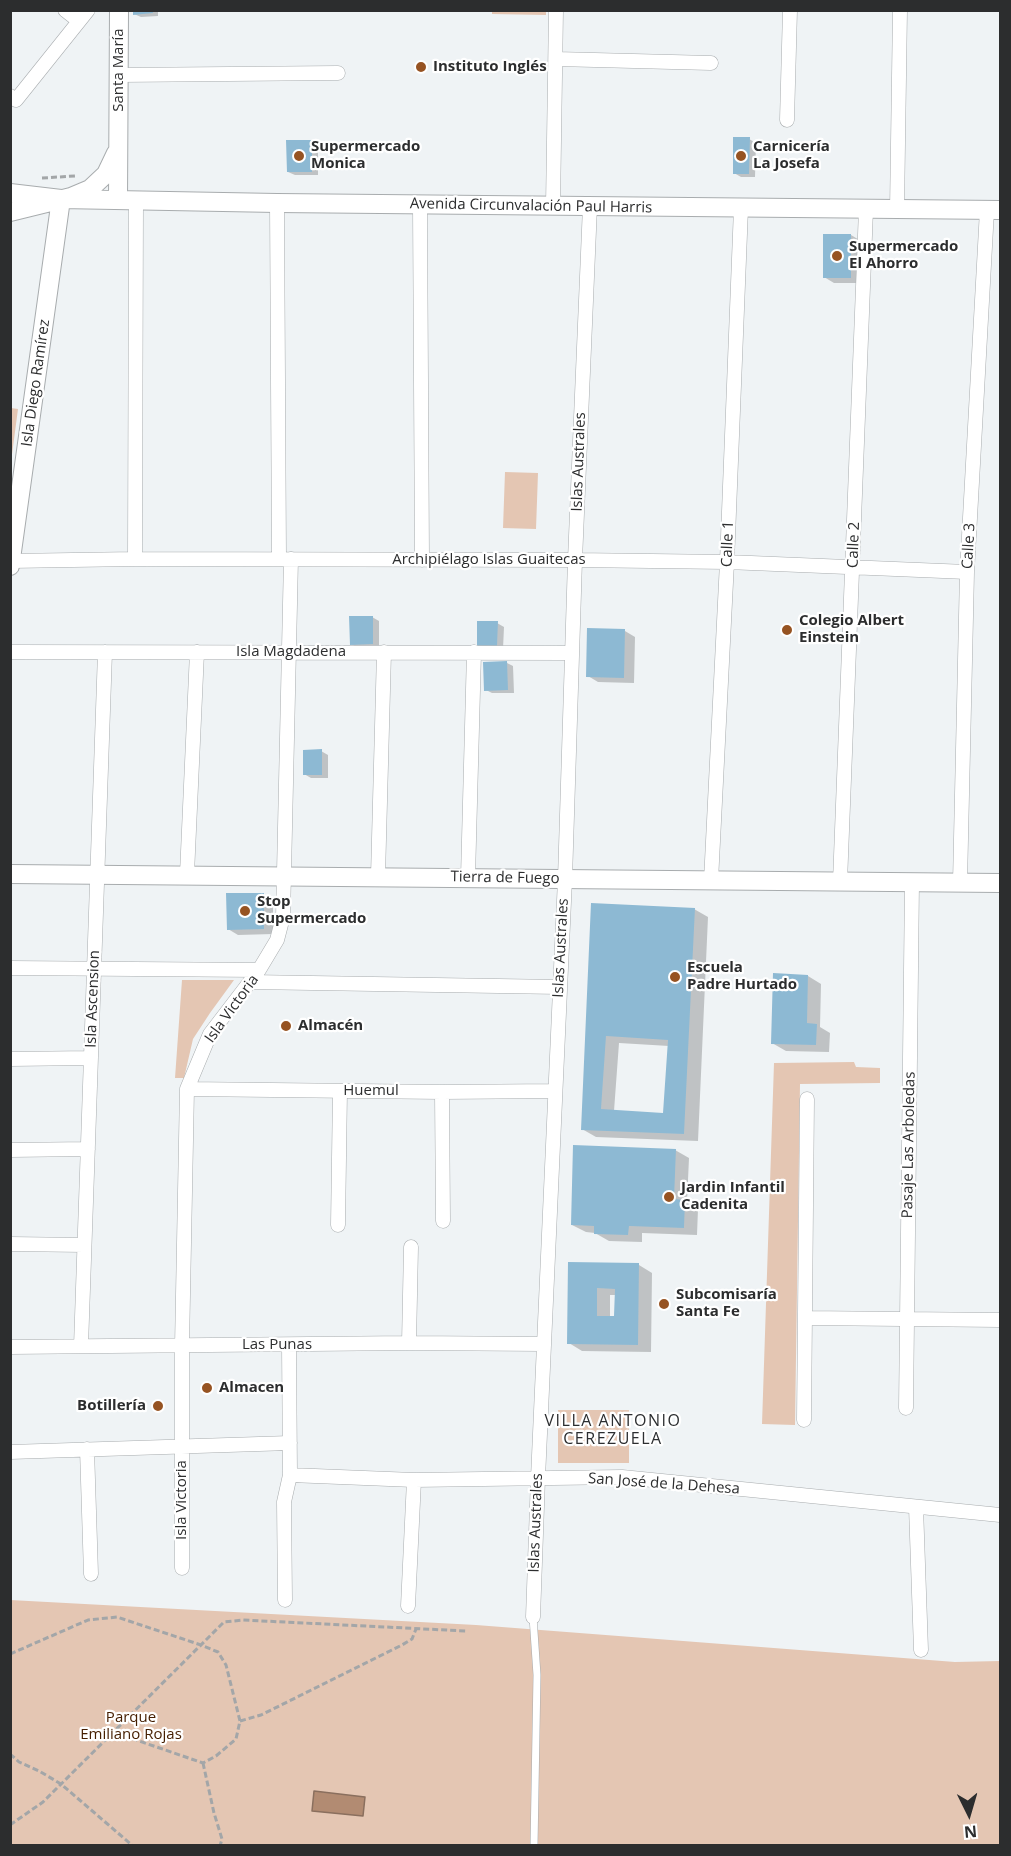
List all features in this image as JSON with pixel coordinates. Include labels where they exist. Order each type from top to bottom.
[{"type":"street","points":[[13,98],[84,16],[65,10]]},
{"type":"street","name":"Santa María","points":[[61,199],[90,189],[106,174],[116,153],[119,10]]},
{"type":"street","points":[[553,206],[556,10]]},
{"type":"street","points":[[787,120],[790,10]]},
{"type":"street","points":[[897,210],[900,10]]},
{"type":"street","points":[[556,59],[711,63]]},
{"type":"street","points":[[119,75],[338,73]]},
{"type":"street","name":"Santa María","points":[[118,130],[127,200]]},
{"type":"street","name":"Avenida Circunvalación Paul Harris","points":[[10,193],[61,199],[277,203],[994,210]]},
{"type":"street","name":"Avenida Circunvalación Paul Harris","points":[[10,212],[61,199]]},
{"type":"street","name":"Isla Diego Ramírez","points":[[10,566],[61,199]]},
{"type":"street","points":[[127,200],[135,559]]},
{"type":"street","name":"Isla Victoria","points":[[182,1568],[182,1346],[187,1089],[210,1034],[260,970],[277,940],[283,917],[289,652],[277,203]]},
{"type":"street","points":[[420,205],[422,560]]},
{"type":"street","name":"Islas Australes","points":[[533,1617],[565,879],[575,560],[590,206]]},
{"type":"street","name":"Calle 1","points":[[711,880],[728,562],[741,208]]},
{"type":"street","name":"Calle 2","points":[[840,882],[867,209]]},
{"type":"street","name":"Calle 3","points":[[960,883],[967,572],[994,210]]},
{"type":"street","name":"Archipiélago Islas Guaitecas","points":[[11,561],[575,560],[728,562],[967,572]]},
{"type":"street","name":"Isla Magdadena","points":[[10,652],[572,653]]},
{"type":"street","name":"Isla Ascension","points":[[81,1346],[105,652]]},
{"type":"street","points":[[187,874],[196,652]]},
{"type":"street","points":[[378,876],[384,652]]},
{"type":"street","points":[[468,877],[474,652]]},
{"type":"street","name":"Tierra de Fuego","points":[[10,874],[1000,883]]},
{"type":"street","name":"Pasaje Las Arboledas","points":[[906,1408],[912,882]]},
{"type":"street","points":[[10,968],[260,970]]},
{"type":"street","points":[[250,982],[560,987]]},
{"type":"street","points":[[10,1059],[91,1058]]},
{"type":"street","name":"Huemul","points":[[187,1089],[555,1091]]},
{"type":"street","points":[[338,1225],[340,1091]]},
{"type":"street","points":[[442,1092],[443,1221]]},
{"type":"street","points":[[804,1420],[807,1099]]},
{"type":"street","points":[[10,1150],[88,1149]]},
{"type":"street","points":[[10,1244],[84,1245]]},
{"type":"street","points":[[409,1343],[411,1247]]},
{"type":"street","points":[[805,1318],[1000,1320]]},
{"type":"street","name":"Las Punas","points":[[10,1347],[544,1344]]},
{"type":"street","points":[[285,1600],[284,1502],[290,1475],[289,1345]]},
{"type":"street","points":[[10,1452],[290,1443]]},
{"type":"street","points":[[87,1449],[92,1574]]},
{"type":"street","name":"San José de la Dehesa","points":[[290,1475],[414,1480],[622,1477],[1000,1515]]},
{"type":"street","points":[[408,1606],[414,1480]]},
{"type":"street","points":[[916,1507],[921,1650]]},
{"type":"lane","points":[[533,1617],[537,1675],[534,1845]]},
{"type":"path","points":[[34,179],[106,174]]},
{"type":"path","points":[[10,1654],[88,1620],[117,1617],[201,1644],[218,1652],[226,1665],[240,1721],[236,1739],[216,1756],[203,1763],[113,1732]]},
{"type":"path","points":[[10,1825],[43,1802],[224,1622],[243,1620],[466,1630]]},
{"type":"path","points":[[240,1721],[261,1715],[402,1645],[412,1639],[417,1628]]},
{"type":"path","points":[[10,1755],[61,1784],[133,1845]]},
{"type":"path","points":[[203,1763],[222,1839],[220,1845]]},
{"type":"green space","points":[[492,11],[546,11],[546,15],[492,14]]},
{"type":"green space","points":[[10,408],[18,409],[11,462]]},
{"type":"green space","points":[[505,472],[538,473],[536,529],[503,528]]},
{"type":"green space","points":[[182,980],[234,980],[193,1039],[184,1078],[175,1078]]},
{"type":"green space","points":[[854,1062],[856,1067],[880,1068],[880,1083],[800,1084],[795,1425],[762,1424],[774,1063]]},
{"type":"green space","points":[[558,1410],[629,1410],[629,1463],[558,1463]]},
{"type":"green space","name":"Parque Emiliano Rojas","points":[[10,1600],[476,1625],[955,1662],[1000,1661],[1000,1845],[11,1845]]},
{"type":"shaded area","points":[[314,1791],[365,1797],[363,1816],[312,1811]]},
{"type":"building","points":[[133,10],[152,10],[153,13],[133,15]]},
{"type":"building","name":"Carnicería La Josefa","points":[[733,137],[750,137],[749,174],[733,174]]},
{"type":"building","name":"Supermercado Monica","points":[[286,140],[312,140],[312,172],[287,172]]},
{"type":"building","name":"Supermercado El Ahorro","points":[[823,234],[851,234],[851,278],[823,278]]},
{"type":"building","points":[[349,616],[373,616],[373,644],[350,645]]},
{"type":"building","points":[[477,621],[498,621],[497,646],[477,646]]},
{"type":"building","points":[[587,628],[625,629],[624,678],[586,677]]},
{"type":"building","points":[[507,661],[508,690],[484,691],[483,662]]},
{"type":"building","points":[[322,749],[322,775],[303,775],[303,750]]},
{"type":"building","name":"Stop Supermercado","points":[[226,893],[264,893],[264,929],[227,930]]},
{"type":"building","points":[[591,903],[695,908],[684,1134],[581,1130]],"holes":[[[606,1036],[668,1040],[663,1113],[601,1109]]]},
{"type":"building","points":[[773,973],[808,975],[807,1023],[817,1024],[816,1045],[771,1044]]},
{"type":"building","points":[[573,1145],[676,1149],[674,1199],[685,1200],[684,1228],[629,1226],[628,1235],[594,1234],[594,1226],[571,1225]]},
{"type":"building","points":[[568,1262],[639,1263],[638,1345],[567,1344]],"holes":[[[597,1288],[615,1289],[614,1316],[597,1316]]]},
{"type":"place","name":"Instituto Inglés","points":[[421,67]]},
{"type":"place","name":"Supermercado Monica","points":[[299,156]]},
{"type":"place","name":"Carnicería La Josefa","points":[[741,156]]},
{"type":"place","name":"Supermercado El Ahorro","points":[[837,256]]},
{"type":"place","name":"Colegio Albert Einstein","points":[[787,630]]},
{"type":"place","name":"Stop Supermercado","points":[[245,911]]},
{"type":"place","name":"Escuela Padre Hurtado","points":[[675,977]]},
{"type":"place","name":"Almacén","points":[[286,1026]]},
{"type":"place","name":"Jardin Infantil Cadenita","points":[[669,1197]]},
{"type":"place","name":"Subcomisaría Santa Fe","points":[[664,1304]]},
{"type":"place","name":"Almacen","points":[[207,1388]]},
{"type":"place","name":"Botillería","points":[[158,1406]]},
{"type":"district","name":"VILLA ANTONIO CEREZUELA","points":[[613,1430]]}]
